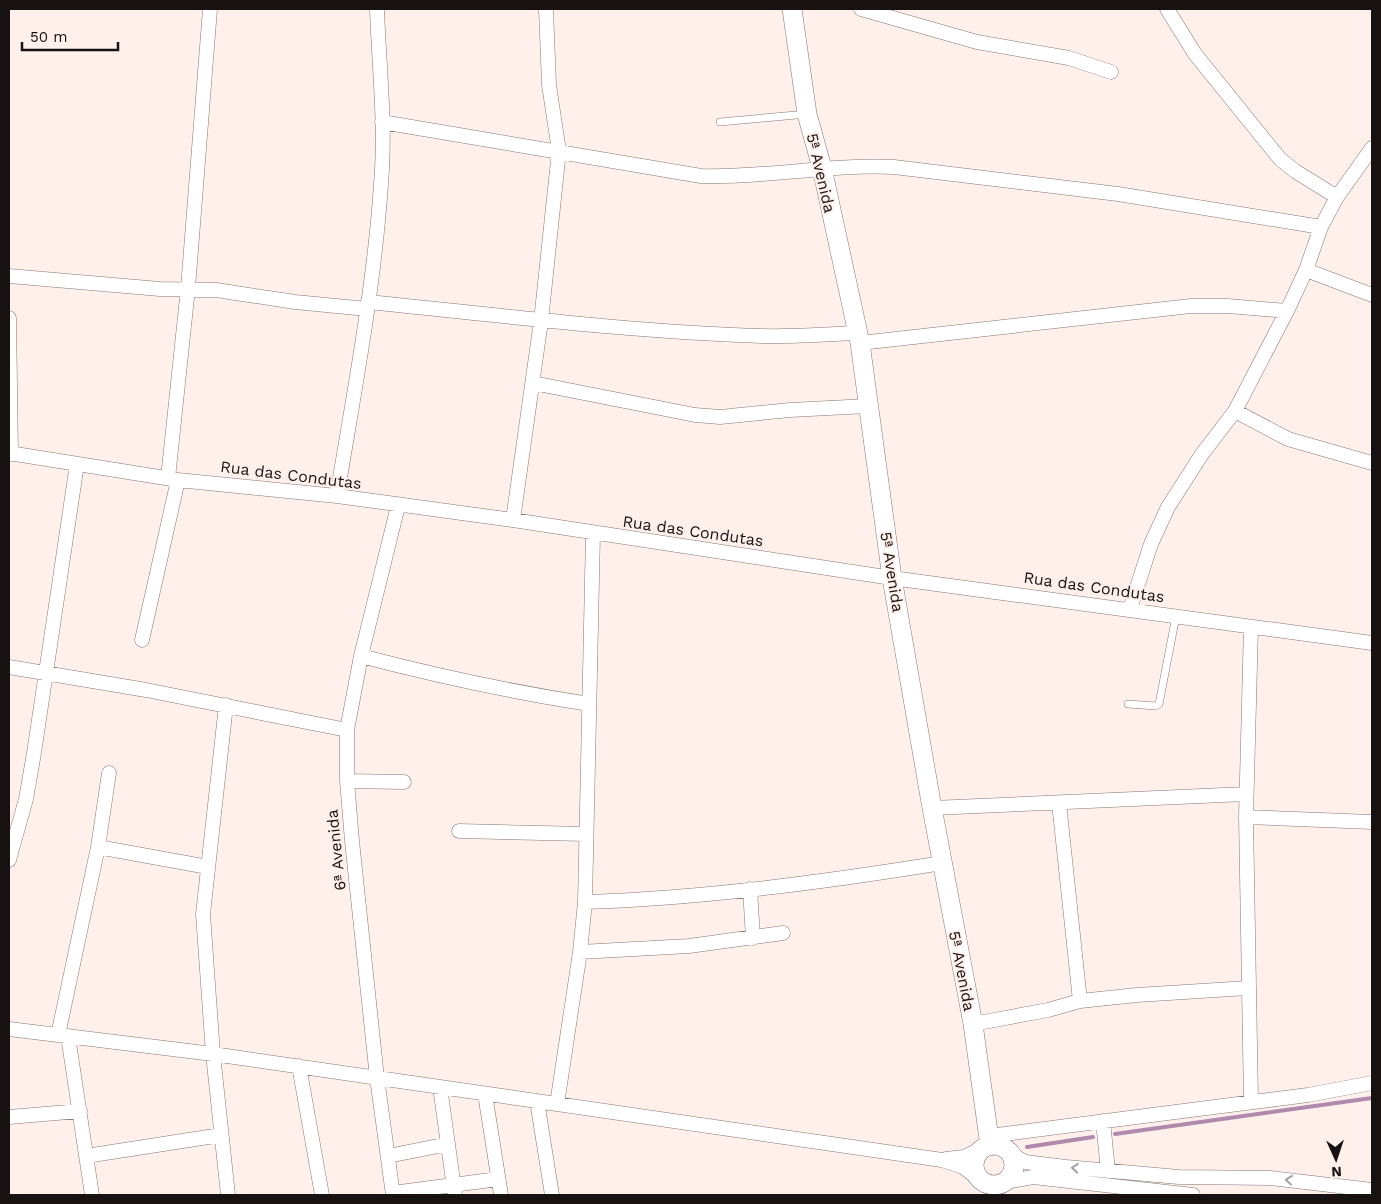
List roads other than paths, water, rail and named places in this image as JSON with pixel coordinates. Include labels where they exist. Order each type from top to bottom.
[{"type":"street","points":[[142,640],[173,479],[210,9]]},
{"type":"street","points":[[337,496],[368,305],[382,182],[382,122],[377,9]]},
{"type":"street","points":[[514,520],[542,321],[559,151],[549,85],[546,9]]},
{"type":"street","name":"5ª Avenida","points":[[792,9],[807,114],[822,168],[859,338],[892,578],[932,808],[973,1024],[987,1143]]},
{"type":"street","points":[[861,9],[977,42],[1061,56],[1111,72]]},
{"type":"street","points":[[1167,9],[1195,54],[1280,159],[1295,171],[1337,196]]},
{"type":"street","points":[[382,122],[701,176],[754,175],[822,168],[894,168],[1025,183],[1234,211],[1321,227]]},
{"type":"street","points":[[1130,609],[1151,544],[1168,507],[1202,454],[1236,412],[1287,312],[1306,270],[1321,227],[1337,196],[1372,148]]},
{"type":"street","points":[[1306,270],[1372,295]]},
{"type":"street","points":[[9,276],[160,289],[216,290],[295,302],[368,305],[542,321],[765,336],[859,338],[1191,306],[1228,306],[1287,312]]},
{"type":"street","points":[[9,318],[10,453]]},
{"type":"street","points":[[534,383],[695,415],[720,417],[790,410],[868,406]]},
{"type":"street","points":[[1236,412],[1288,439],[1372,464]]},
{"type":"street","name":"Rua das Condutas","points":[[10,453],[173,479],[337,496],[398,506],[514,520],[593,534],[892,578],[1372,643]]},
{"type":"street","points":[[9,860],[26,799],[77,464]]},
{"type":"street","name":"6ª Avenida","points":[[393,1194],[377,1078],[346,781],[347,730],[361,656],[398,506]]},
{"type":"street","points":[[557,1104],[580,952],[585,902],[593,534]]},
{"type":"street","points":[[1251,628],[1246,794],[1251,1102]]},
{"type":"street","points":[[361,656],[447,678],[529,695],[589,704]]},
{"type":"street","points":[[9,667],[226,705],[347,730]]},
{"type":"street","points":[[226,705],[203,914],[220,1136],[228,1195]]},
{"type":"street","points":[[92,1195],[80,1111],[63,1035],[98,847],[109,773]]},
{"type":"street","points":[[346,781],[404,782]]},
{"type":"street","points":[[932,808],[1246,794]]},
{"type":"street","points":[[1059,803],[1080,1001]]},
{"type":"street","points":[[1246,817],[1372,822]]},
{"type":"street","points":[[459,831],[586,834]]},
{"type":"street","points":[[98,847],[208,867]]},
{"type":"street","points":[[585,902],[631,900],[812,883],[942,863]]},
{"type":"street","points":[[750,889],[753,938]]},
{"type":"street","points":[[580,952],[689,946],[783,933]]},
{"type":"street","points":[[973,1024],[1048,1010],[1080,1001],[1136,995],[1248,988]]},
{"type":"street","points":[[9,1029],[300,1066],[942,1160],[963,1167],[995,1185],[1033,1177],[1193,1195]]},
{"type":"street","points":[[300,1066],[322,1195]]},
{"type":"street","points":[[942,1160],[964,1157],[987,1143],[1104,1121],[1372,1084]]},
{"type":"street","points":[[440,1087],[454,1190]]},
{"type":"street","points":[[485,1094],[501,1195]]},
{"type":"street","points":[[537,1101],[552,1195]]},
{"type":"street","points":[[9,1117],[80,1111]]},
{"type":"street","points":[[1104,1121],[1108,1171]]},
{"type":"street","points":[[86,1156],[220,1136]]},
{"type":"street","points":[[987,1143],[1002,1147],[1025,1162],[1179,1177],[1270,1178],[1372,1190]]},
{"type":"street","points":[[987,1143],[974,1163],[995,1185]]},
{"type":"street","points":[[388,1156],[448,1144]]},
{"type":"street","points":[[995,1185],[1010,1177],[1014,1166],[1011,1154]]},
{"type":"street","points":[[393,1194],[454,1190],[498,1179]]},
{"type":"lane","points":[[720,122],[807,114]]},
{"type":"lane","points":[[1128,704],[1154,706],[1159,704],[1176,616]]},
{"type":"waterway","points":[[1115,1134],[1372,1098]]},
{"type":"waterway","points":[[1027,1147],[1093,1137]]}]
